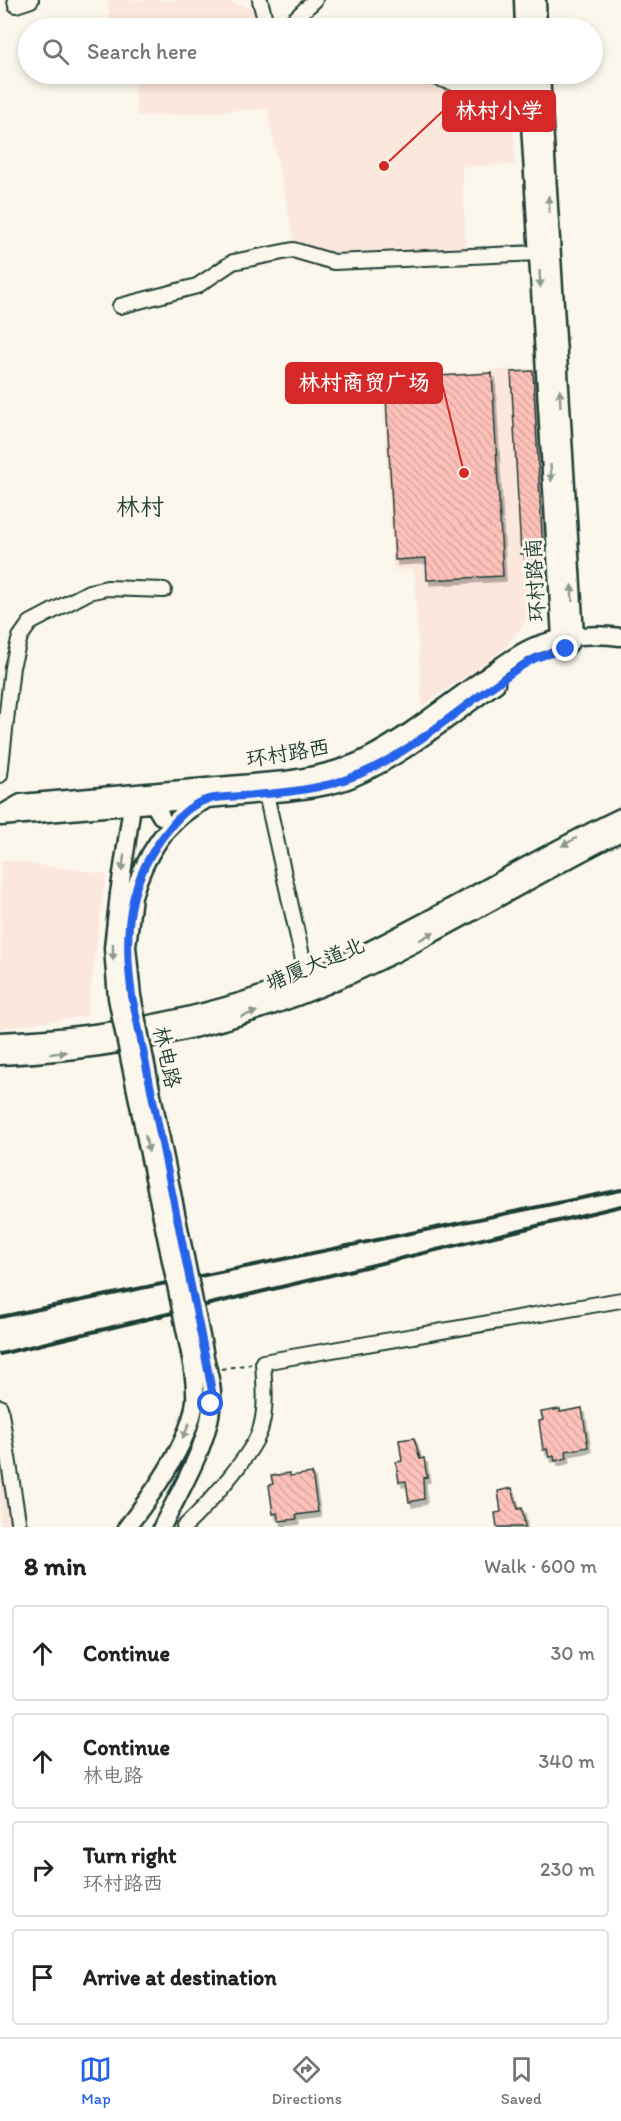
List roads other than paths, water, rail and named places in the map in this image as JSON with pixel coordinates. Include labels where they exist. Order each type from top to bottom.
[{"type":"main road","points":[[523,0],[524,18]]},
{"type":"main road","points":[[537,0],[538,18]]},
{"type":"main road","name":"环村路南","points":[[535,84],[538,253],[567,641]]},
{"type":"main road","name":"环村路南","points":[[535,84],[567,641]]},
{"type":"main road","name":"环村路西","points":[[0,816],[21,803],[134,807],[317,775],[345,767],[395,741],[511,659],[533,647],[607,635],[621,637]]},
{"type":"main road","name":"环村路西","points":[[134,807],[136,814],[145,810],[154,811],[208,799],[318,788],[348,779],[374,768],[401,752],[515,670],[567,641],[621,648]]},
{"type":"main road","name":"林电路","points":[[126,895],[161,838],[184,813],[208,799]]},
{"type":"main road","points":[[134,807],[157,810],[163,826],[161,838]]},
{"type":"main road","name":"林电路","points":[[134,807],[126,895],[112,948],[117,998],[197,1352]]},
{"type":"main road","name":"塘厦大道北","points":[[0,1041],[51,1039],[153,1025],[236,1003],[307,978],[395,937],[621,817]]},
{"type":"main road","name":"塘厦大道北","points":[[0,1056],[52,1054],[111,1047],[206,1027],[260,1011],[351,975],[621,832]]},
{"type":"main road","points":[[162,1527],[206,1430],[212,1391],[208,1371],[197,1352]]},
{"type":"main road","points":[[127,1527],[145,1504],[170,1464],[191,1417],[197,1352]]},
{"type":"street","points":[[15,0],[16,6],[31,0]]},
{"type":"street","points":[[260,0],[264,18]]},
{"type":"street","points":[[296,18],[315,0]]},
{"type":"street","points":[[456,84],[485,88],[510,84]]},
{"type":"street","points":[[120,306],[196,286],[233,262],[293,250],[334,262],[538,253]]},
{"type":"street","points":[[0,775],[14,659],[21,637],[30,622],[89,592],[107,588],[164,590]]},
{"type":"street","points":[[266,794],[307,978]]},
{"type":"street","points":[[184,1527],[243,1461],[261,1430],[265,1405],[263,1362],[621,1300]]},
{"type":"street","points":[[0,1407],[19,1527]]},
{"type":"railway","points":[[0,1317],[621,1190]]},
{"type":"railway","points":[[0,1354],[621,1206]]},
{"type":"place","name":"林村小学","points":[[384,166]]},
{"type":"place","name":"林村商贸广场","points":[[464,473]]},
{"type":"district","name":"林村","points":[[140,507]]}]
